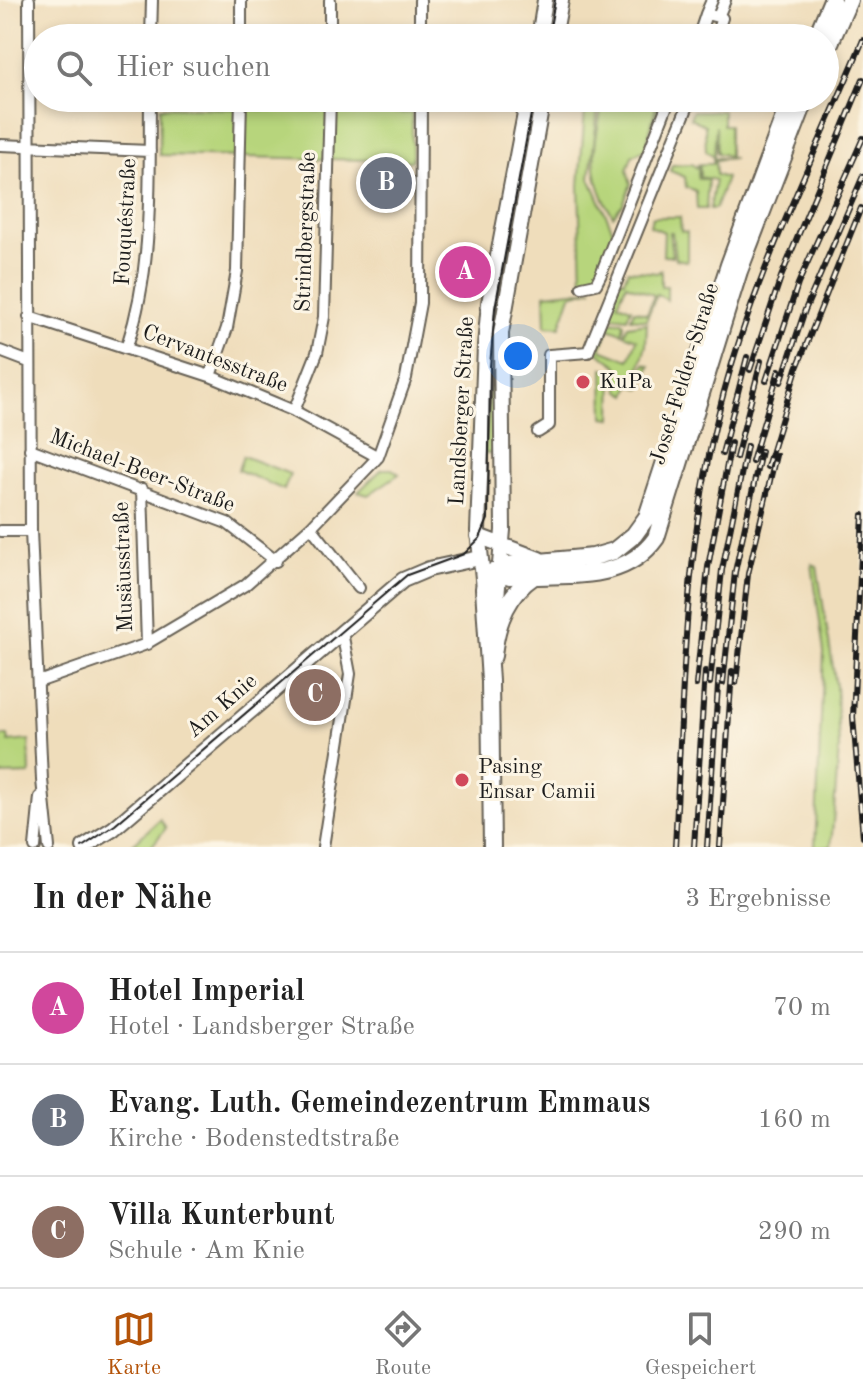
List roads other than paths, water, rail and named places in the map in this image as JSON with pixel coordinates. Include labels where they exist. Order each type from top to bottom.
[{"type":"main road","points":[[822,24],[832,0]]},
{"type":"main road","points":[[838,24],[849,0]]},
{"type":"main road","name":"Josef-Felder-Straße","points":[[534,576],[610,571],[631,563],[647,550],[662,524],[686,416],[729,265],[786,112]]},
{"type":"main road","name":"Josef-Felder-Straße","points":[[499,574],[508,565],[599,556],[618,548],[634,535],[652,506],[801,112]]},
{"type":"main road","points":[[484,588],[499,574]]},
{"type":"main road","points":[[494,640],[507,603],[534,576]]},
{"type":"main road","name":"Landsberger Straße","points":[[484,588],[490,681],[492,847]]},
{"type":"main road","name":"Landsberger Straße","points":[[490,681],[494,640]]},
{"type":"street","points":[[29,0],[29,24]]},
{"type":"street","points":[[151,24],[152,0]]},
{"type":"street","points":[[241,0],[241,24]]},
{"type":"street","points":[[330,0],[330,24]]},
{"type":"street","points":[[420,0],[420,24]]},
{"type":"street","points":[[541,24],[545,0]]},
{"type":"street","points":[[557,24],[561,0]]},
{"type":"street","points":[[703,24],[712,0]]},
{"type":"street","points":[[718,17],[725,0]]},
{"type":"street","points":[[706,14],[722,18],[720,24]]},
{"type":"street","points":[[31,112],[31,531],[42,780],[49,847]]},
{"type":"street","name":"Fouquéstraße","points":[[127,346],[139,308],[149,245],[150,112]]},
{"type":"street","points":[[210,376],[227,328],[237,271],[241,112]]},
{"type":"street","name":"Strindbergstraße","points":[[294,411],[317,353],[324,317],[330,112]]},
{"type":"street","points":[[38,682],[147,644],[245,585],[276,561],[378,457],[406,378],[420,303],[421,112]]},
{"type":"street","name":"Landsberger Straße","points":[[484,588],[478,536],[489,303],[525,112]]},
{"type":"street","name":"Landsberger Straße","points":[[494,640],[503,547],[501,333],[540,112]]},
{"type":"street","points":[[596,284],[665,112]]},
{"type":"street","points":[[538,432],[549,425],[549,355],[590,353],[614,288],[627,266],[631,248],[670,161],[673,142],[687,112]]},
{"type":"street","points":[[653,142],[673,142]]},
{"type":"street","points":[[0,145],[150,151]]},
{"type":"street","points":[[628,206],[648,211]]},
{"type":"street","points":[[611,219],[618,230]]},
{"type":"street","points":[[611,248],[631,248]]},
{"type":"street","points":[[582,287],[596,284],[614,288]]},
{"type":"street","name":"Cervantesstraße","points":[[29,317],[127,346],[210,376],[294,411],[378,457]]},
{"type":"street","points":[[0,351],[29,362]]},
{"type":"street","name":"Michael-Beer-Straße","points":[[30,449],[227,523],[276,561]]},
{"type":"street","name":"Musäusstraße","points":[[142,489],[147,644]]},
{"type":"street","points":[[311,527],[359,588]]},
{"type":"street","points":[[0,531],[31,531]]},
{"type":"street","points":[[478,536],[503,547]]},
{"type":"street","name":"Josef-Felder-Straße","points":[[503,547],[543,560]]},
{"type":"street","name":"Am Knie","points":[[84,847],[95,842],[408,577],[454,563],[481,563],[499,574]]},
{"type":"street","name":"Josef-Felder-Straße","points":[[499,574],[534,576]]},
{"type":"street","points":[[323,847],[350,674],[342,632]]},
{"type":"street","points":[[35,847],[42,780]]},
{"type":"tram line","points":[[551,24],[555,0]]},
{"type":"tram line","points":[[82,847],[115,825],[407,575],[464,554],[480,538],[488,519],[490,366],[495,308],[531,112]]},
{"type":"railway","points":[[839,96],[863,40]]},
{"type":"railway","points":[[750,370],[781,277],[863,79]]},
{"type":"railway","points":[[675,847],[687,626],[698,515],[708,461],[733,360],[749,313],[832,112]]},
{"type":"railway","points":[[766,381],[798,284],[863,138]]},
{"type":"railway","points":[[781,382],[805,310],[863,176]]},
{"type":"railway","points":[[767,467],[797,368],[861,208]]},
{"type":"railway","points":[[722,454],[747,357]]},
{"type":"railway","points":[[736,458],[761,361]]},
{"type":"railway","points":[[752,462],[779,370]]},
{"type":"railway","points":[[696,685],[708,567],[731,443]]},
{"type":"railway","points":[[710,683],[722,570],[747,446]]},
{"type":"railway","points":[[723,683],[735,572],[761,451]]},
{"type":"railway","points":[[736,683],[748,574],[776,455]]},
{"type":"railway","points":[[863,515],[853,717],[863,837]]},
{"type":"railway","points":[[694,847],[705,671]]},
{"type":"railway","points":[[707,847],[719,671]]},
{"type":"railway","points":[[720,847],[732,671]]},
{"type":"place","name":"Evang. Luth. Gemeindezentrum Emmaus","points":[[386,183]]},
{"type":"place","name":"Hotel Imperial","points":[[465,272]]},
{"type":"place","name":"KuPa","points":[[583,382]]},
{"type":"place","name":"Villa Kunterbunt","points":[[315,695]]},
{"type":"place","name":"Pasing Ensar Camii","points":[[462,780]]}]
